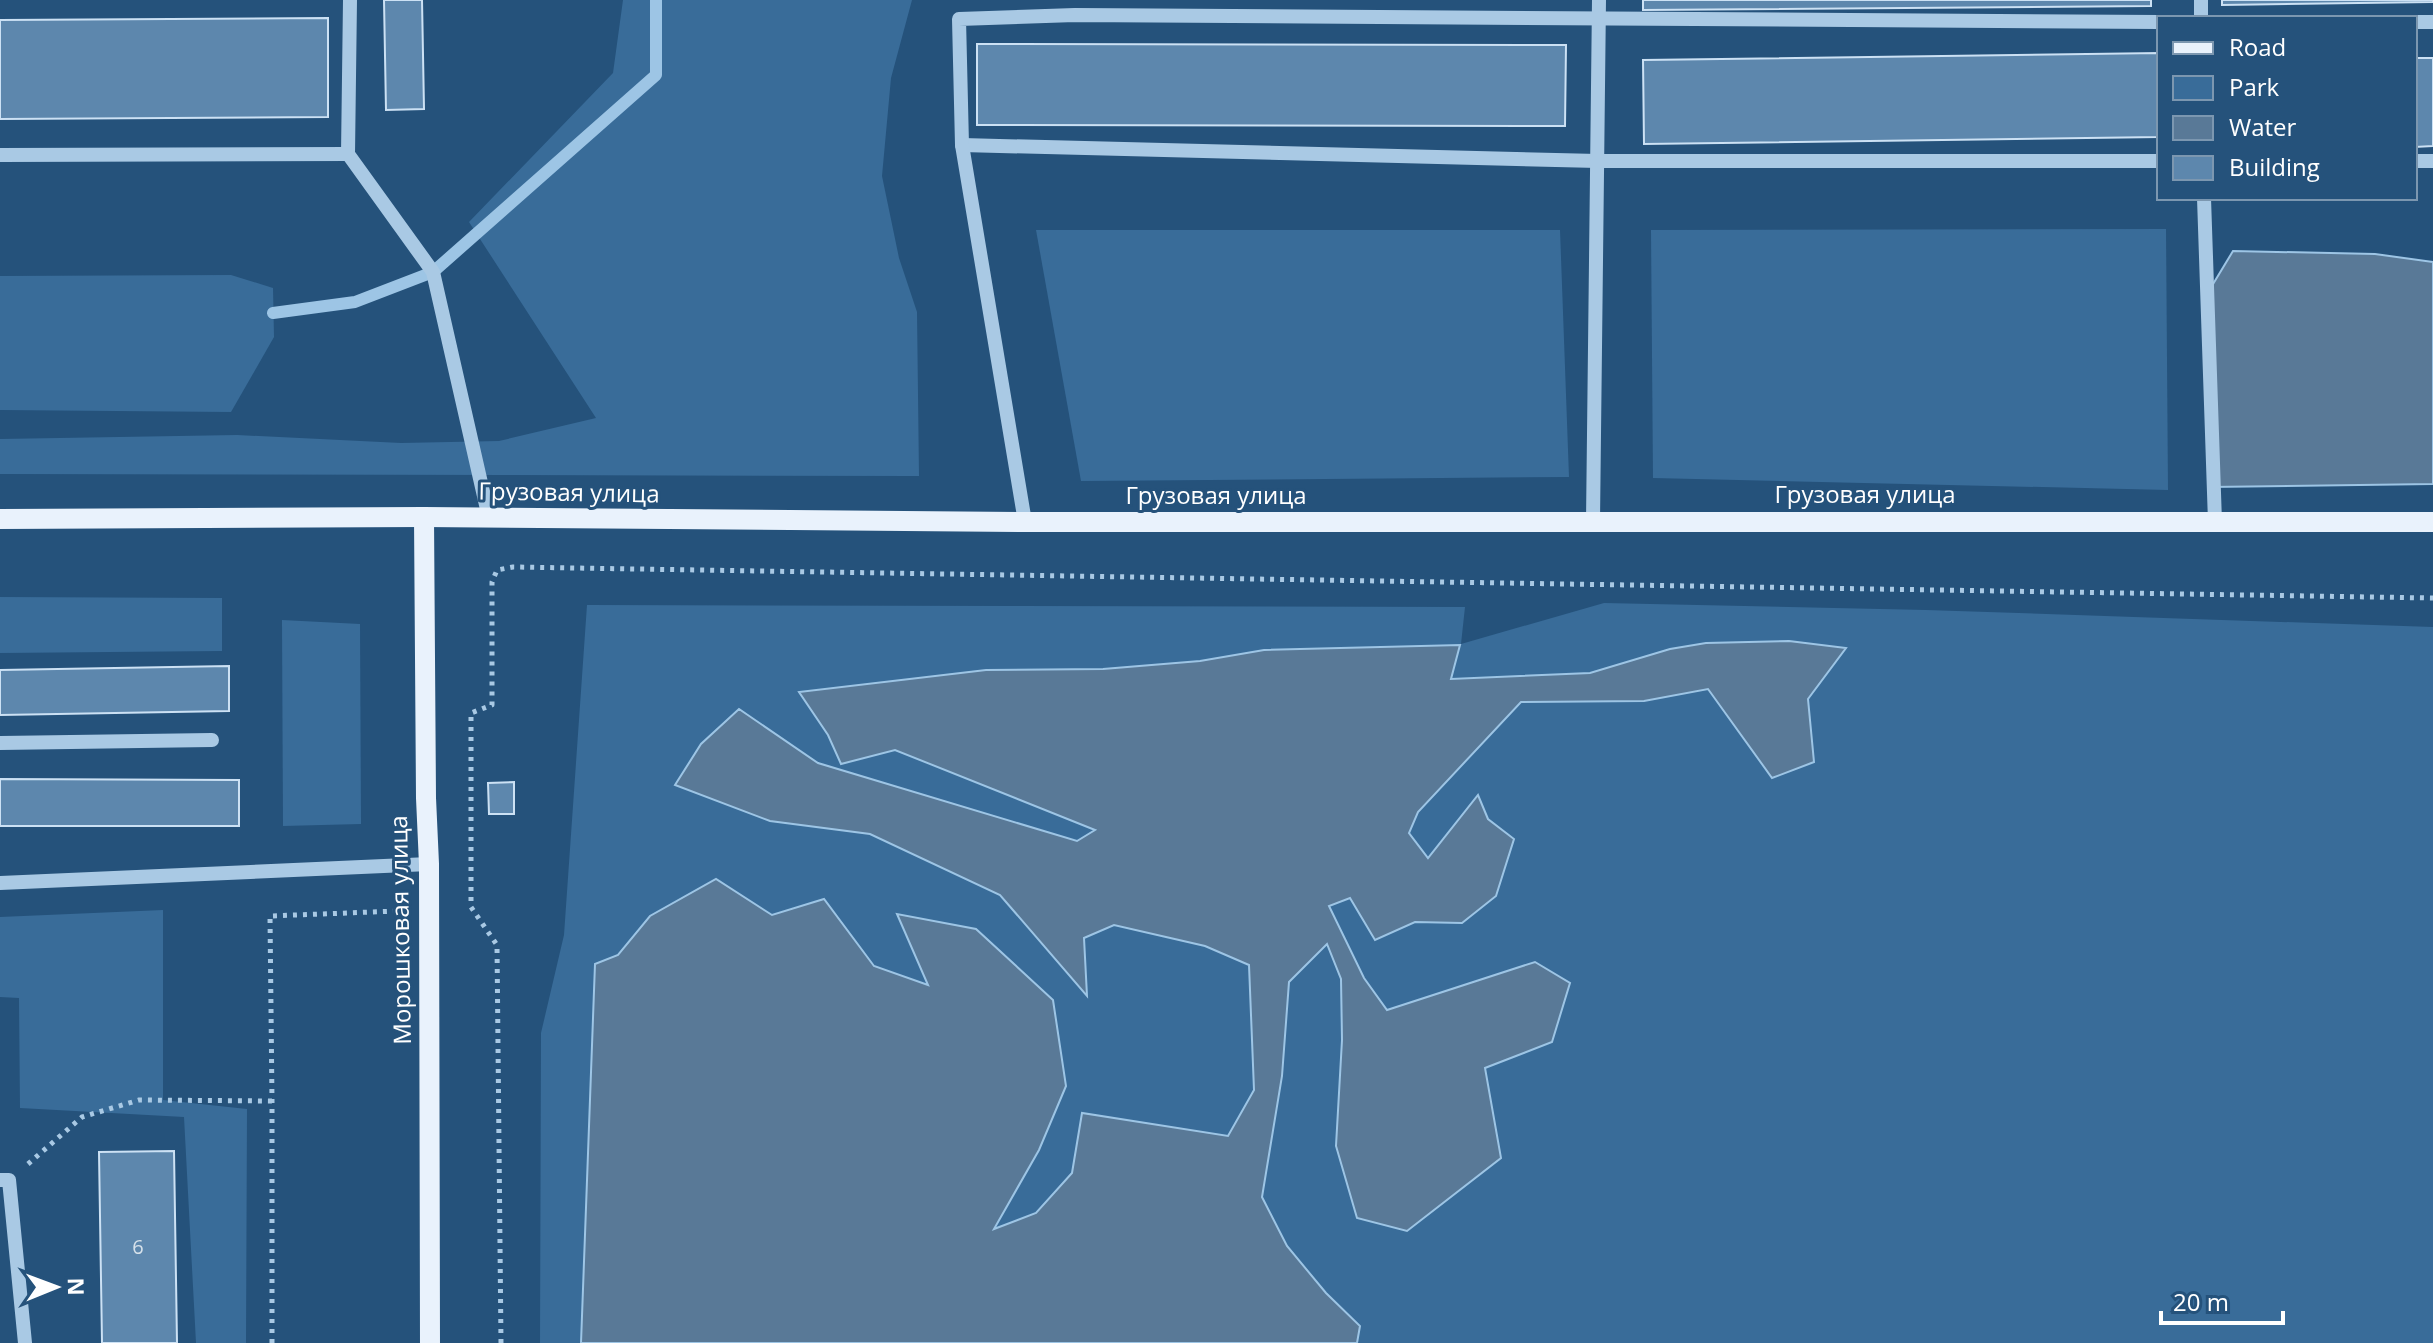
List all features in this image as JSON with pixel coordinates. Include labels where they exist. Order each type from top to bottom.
[{"type":"main road","name":"Грузовая улица","points":[[0,519],[424,517],[1025,522],[2433,522]]},
{"type":"main road","name":"Морошковая улица","points":[[424,517],[429,864],[430,1343]]},
{"type":"lane","points":[[350,0],[348,154],[433,272],[489,518]]},
{"type":"lane","points":[[1593,521],[1599,0]]},
{"type":"lane","points":[[1025,522],[962,145],[959,19],[1075,8],[1599,20],[2157,22]]},
{"type":"lane","points":[[962,145],[1598,161],[2157,161]]},
{"type":"lane","points":[[0,155],[348,154]]},
{"type":"lane","points":[[2204,200],[2215,522]]},
{"type":"lane","points":[[0,743],[212,740]]},
{"type":"lane","points":[[0,883],[429,864]]},
{"type":"lane","points":[[5,1180],[25,1343]]},
{"type":"path","points":[[501,1343],[497,945],[471,907],[471,713],[492,705],[492,582],[497,570],[513,567],[2433,598]]},
{"type":"path","points":[[272,1343],[270,916],[471,907]]},
{"type":"path","points":[[5,1180],[82,1117],[139,1100],[272,1101]]},
{"type":"green space","points":[[623,0],[912,0],[891,78],[882,176],[899,258],[917,312],[919,476],[0,474],[0,439],[237,435],[401,443],[499,441],[596,418],[469,222],[613,73]]},
{"type":"green space","points":[[2166,229],[2168,490],[1653,478],[1651,230]]},
{"type":"green space","points":[[1036,230],[1560,230],[1569,477],[1081,481]]},
{"type":"green space","points":[[231,275],[273,288],[274,337],[231,412],[0,410],[0,276]]},
{"type":"green space","points":[[0,597],[222,598],[222,651],[0,653]]},
{"type":"green space","points":[[1604,603],[2433,627],[2433,1343],[540,1343],[541,1033],[564,935],[587,605],[1465,607],[1461,644]]},
{"type":"green space","points":[[282,620],[360,624],[361,824],[283,826]]},
{"type":"green space","points":[[163,910],[163,1100],[247,1109],[246,1343],[196,1343],[184,1117],[20,1108],[19,998],[0,997],[0,917]]},
{"type":"water","points":[[2233,251],[2375,254],[2433,262],[2433,484],[2210,487],[2204,299]]},
{"type":"water","points":[[1789,641],[1846,648],[1808,699],[1814,762],[1772,778],[1708,689],[1644,701],[1521,702],[1418,812],[1409,833],[1428,858],[1478,795],[1488,819],[1514,839],[1496,896],[1462,923],[1415,922],[1375,940],[1350,898],[1329,906],[1364,978],[1387,1010],[1535,962],[1570,983],[1552,1042],[1485,1068],[1501,1158],[1407,1231],[1357,1218],[1336,1146],[1342,1040],[1341,979],[1327,944],[1289,982],[1282,1076],[1262,1197],[1287,1246],[1326,1293],[1360,1326],[1357,1343],[581,1343],[595,964],[618,955],[650,916],[716,879],[772,915],[824,899],[874,966],[928,985],[897,914],[976,929],[1053,1000],[1066,1086],[1039,1150],[994,1229],[1036,1213],[1072,1173],[1082,1113],[1228,1136],[1254,1090],[1249,965],[1205,946],[1114,925],[1084,938],[1087,996],[1000,895],[870,834],[770,821],[675,785],[701,744],[739,709],[818,763],[1077,841],[1095,830],[895,750],[841,764],[828,735],[799,692],[986,670],[1103,669],[1200,661],[1264,650],[1460,645],[1451,679],[1590,673],[1670,649],[1706,643]]},
{"type":"building","points":[[384,0],[422,0],[424,109],[386,110]]},
{"type":"building","points":[[1643,0],[2151,0],[2151,6],[1643,10]]},
{"type":"building","points":[[2222,0],[2433,0],[2433,2],[2222,5]]},
{"type":"building","points":[[328,18],[328,117],[0,119],[0,20]]},
{"type":"building","points":[[977,44],[1566,45],[1565,126],[977,125]]},
{"type":"building","points":[[2157,53],[2157,137],[1644,144],[1643,60]]},
{"type":"building","points":[[2417,58],[2433,58],[2433,146],[2417,147]]},
{"type":"building","points":[[229,666],[229,711],[0,715],[0,670]]},
{"type":"building","points":[[0,779],[239,780],[239,826],[0,826]]},
{"type":"building","points":[[514,782],[514,814],[489,814],[488,783]]},
{"type":"building","points":[[174,1151],[177,1343],[102,1343],[99,1152]]},
{"type":"waterway","points":[[273,313],[355,302],[433,272],[656,75],[656,0]]}]
